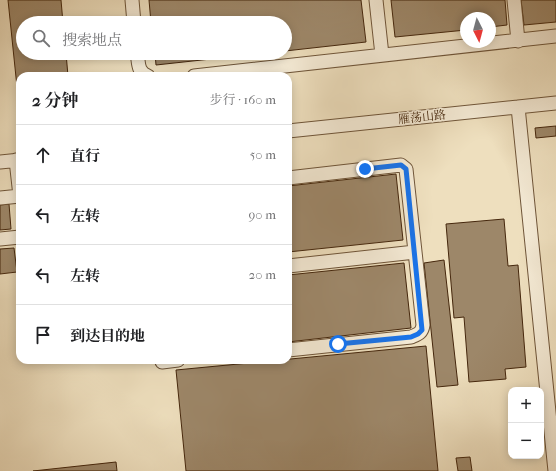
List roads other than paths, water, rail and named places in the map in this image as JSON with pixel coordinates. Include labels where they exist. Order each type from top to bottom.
[{"type":"street","points":[[132,0],[133,16]]},
{"type":"street","points":[[376,0],[382,55]]},
{"type":"street","points":[[514,0],[518,41]]},
{"type":"street","points":[[230,72],[556,36]]},
{"type":"street","points":[[138,60],[140,72]]},
{"type":"street","name":"雁荡山路","points":[[292,131],[556,103]]},
{"type":"street","points":[[518,107],[555,471]]},
{"type":"street","points":[[0,162],[16,160]]},
{"type":"street","points":[[292,178],[401,165],[404,166],[406,169],[423,326],[422,330],[418,334],[411,337],[292,350]]},
{"type":"street","points":[[0,198],[16,196]]},
{"type":"street","points":[[0,239],[16,237]]},
{"type":"street","points":[[292,266],[415,252]]}]
